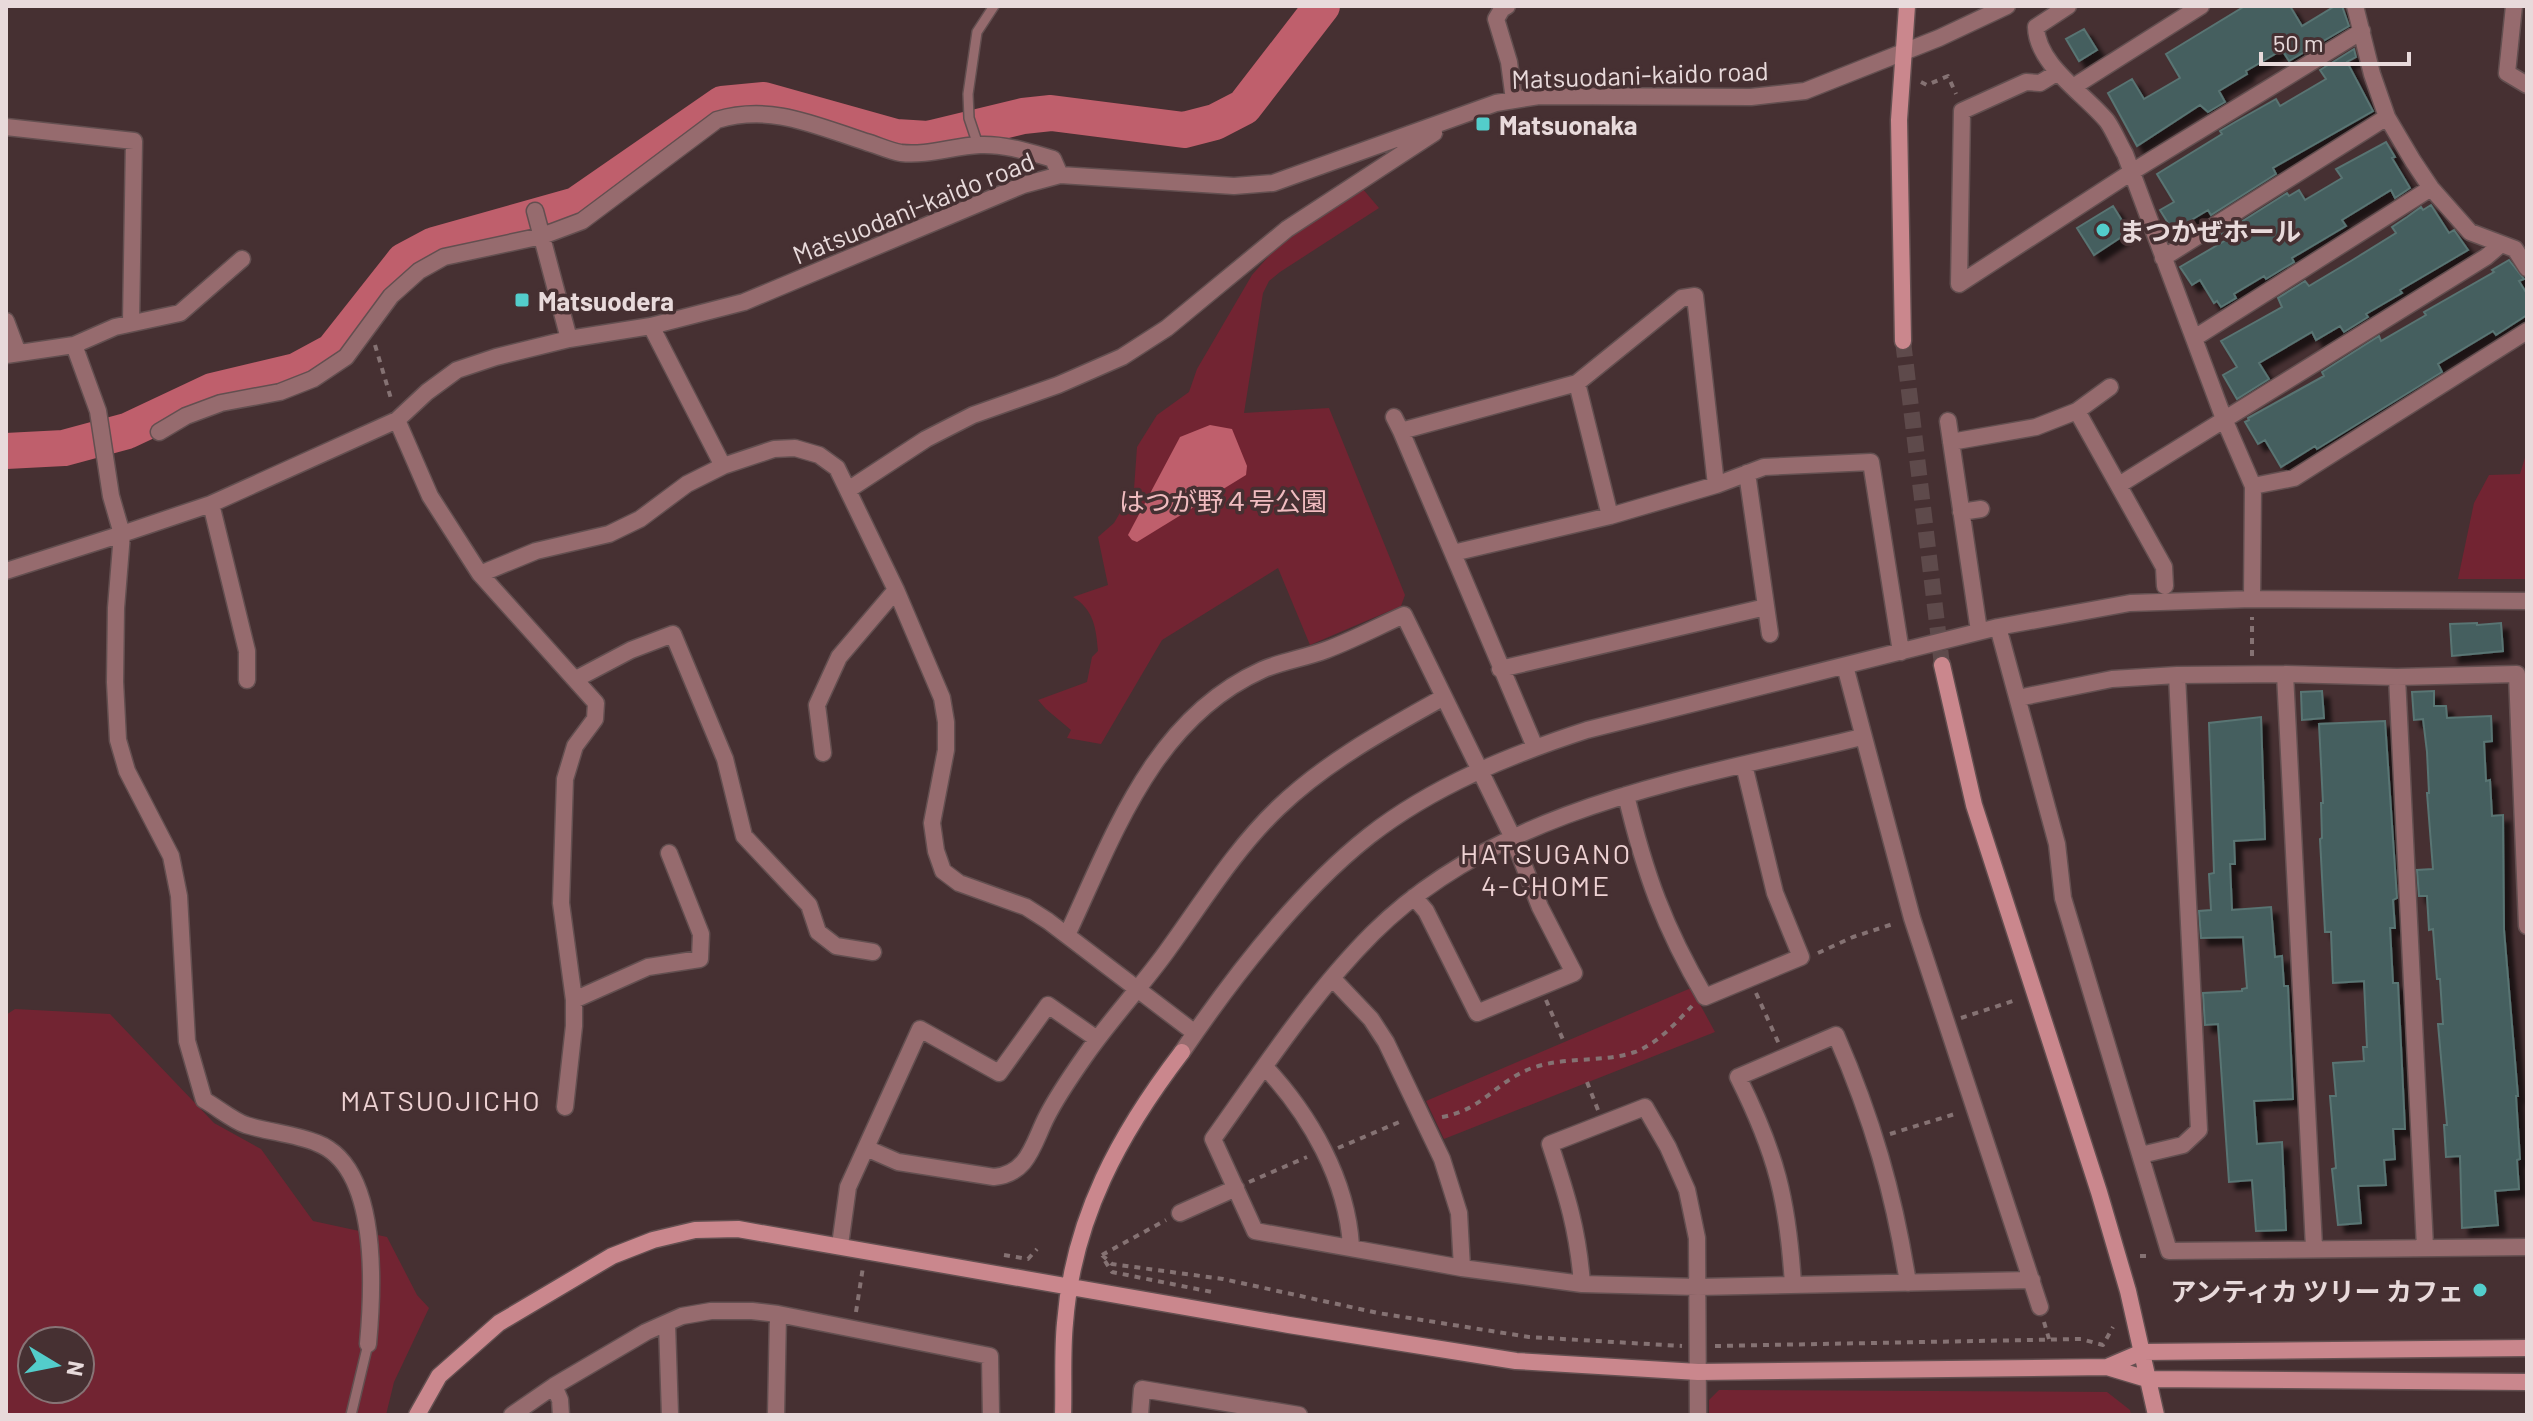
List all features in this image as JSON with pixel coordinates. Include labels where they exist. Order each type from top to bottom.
[{"type":"street","points":[[1507,6],[1496,19],[1509,62],[1514,100]]},
{"type":"street","points":[[1903,341],[1899,120],[1907,6]]},
{"type":"street","name":"Matsuodani-kaido road","points":[[6,571],[211,504],[397,420],[457,370],[569,339],[651,326],[744,302],[1023,185],[1060,175],[1234,186],[1273,183],[1496,103],[1539,96],[1751,97],[1805,91],[1904,52],[2007,6]]},
{"type":"street","points":[[2068,6],[2036,27],[2036,37],[2058,72],[2107,122],[2125,154],[2196,337],[2224,419],[2253,486],[2252,607]]},
{"type":"street","points":[[2073,87],[2201,6]]},
{"type":"street","points":[[2355,6],[2372,74],[2387,117],[2431,188],[2470,232],[2514,249],[2527,268]]},
{"type":"street","points":[[2514,6],[2507,73],[2527,85]]},
{"type":"street","points":[[2058,72],[2040,83],[2026,82],[1962,111],[1959,284],[2130,173],[2362,31]]},
{"type":"street","points":[[159,432],[186,416],[221,403],[280,392],[313,379],[346,357],[391,296],[419,271],[444,257],[539,224],[582,221],[717,120],[739,113],[765,113],[792,118],[899,153],[929,153],[978,145],[1017,149],[1053,159],[1060,175]]},
{"type":"street","points":[[2163,258],[2387,117]]},
{"type":"street","points":[[848,490],[926,439],[973,415],[1058,385],[1122,357],[1167,328],[1287,229],[1456,119]]},
{"type":"street","points":[[6,127],[134,141],[131,323]]},
{"type":"street","points":[[2196,337],[2431,188]]},
{"type":"street","points":[[539,224],[569,339]]},
{"type":"street","points":[[2119,485],[2486,257],[2514,249]]},
{"type":"street","points":[[6,321],[12,354],[74,345],[115,327],[180,313],[242,259]]},
{"type":"street","points":[[1535,747],[1398,424],[1577,383],[1682,298],[1695,296],[1716,485]]},
{"type":"street","points":[[651,326],[723,466]]},
{"type":"street","points":[[2253,486],[2294,478],[2527,331]]},
{"type":"street","points":[[74,345],[98,411],[111,496],[122,534],[116,608],[118,740],[127,771],[171,856],[179,896],[187,1041],[204,1100],[243,1124],[319,1143],[344,1162],[360,1193],[367,1234],[372,1299],[368,1344]]},
{"type":"street","points":[[1577,383],[1610,516]]},
{"type":"street","points":[[1951,442],[2036,427],[2077,411],[2110,387]]},
{"type":"street","points":[[2077,411],[2164,567],[2165,586]]},
{"type":"street","points":[[397,420],[430,496],[480,574],[596,703],[595,719],[575,746],[565,779],[561,903],[574,1000],[565,1107]]},
{"type":"street","points":[[1948,421],[1979,631]]},
{"type":"street","points":[[480,574],[536,551],[609,534],[640,519],[687,484],[723,466],[774,449],[795,448],[819,455],[837,468],[896,590],[942,698],[946,750],[932,823],[943,871],[959,883],[1026,907],[1195,1033]]},
{"type":"street","points":[[1453,553],[1610,516],[1716,485],[1764,467],[1871,462],[1901,652]]},
{"type":"street","points":[[1747,473],[1770,634]]},
{"type":"street","points":[[211,504],[247,651],[247,680]]},
{"type":"street","points":[[1961,512],[1981,509]]},
{"type":"street","points":[[823,753],[817,705],[839,657],[896,590]]},
{"type":"street","points":[[1063,1415],[1069,1286],[1095,1193],[1128,1127],[1195,1033],[1279,925],[1322,878],[1370,836],[1424,799],[1479,770],[1587,730],[1979,631],[2130,603],[2252,607],[2527,601]]},
{"type":"street","points":[[1500,669],[1766,607]]},
{"type":"street","points":[[1067,935],[1148,769],[1209,702],[1263,670],[1327,650],[1404,615],[1513,838],[1540,907],[1574,973],[1477,1013],[1426,911],[1414,897]]},
{"type":"street","points":[[1998,627],[2057,844],[2063,898],[2169,1251],[2527,1247]]},
{"type":"street","points":[[576,679],[631,650],[673,634],[725,759],[744,836],[809,905],[818,932],[836,946],[873,952]]},
{"type":"street","points":[[1942,665],[1974,805],[2099,1192],[2128,1291],[2156,1415]]},
{"type":"street","points":[[1845,666],[1912,918],[2040,1307]]},
{"type":"street","points":[[2285,674],[2314,1247]]},
{"type":"street","points":[[2018,698],[2112,679],[2177,675],[2397,677],[2517,674],[2524,734],[2527,926]]},
{"type":"street","points":[[2141,1155],[2183,1145],[2199,1130],[2177,675]]},
{"type":"street","points":[[2397,677],[2425,1247]]},
{"type":"street","points":[[866,1148],[898,1162],[994,1177],[1015,1171],[1031,1153],[1060,1094],[1097,1039],[1139,990],[1254,833],[1278,808],[1359,744],[1444,697]]},
{"type":"street","points":[[1862,737],[1626,795],[1568,814],[1461,865],[1414,897],[1373,933],[1333,979],[1213,1139],[1255,1231],[1462,1268],[1582,1284],[1698,1287],[2032,1280]]},
{"type":"street","points":[[1626,795],[1656,900],[1678,951],[1705,997],[1801,957],[1775,893],[1744,765]]},
{"type":"street","points":[[574,1000],[648,967],[700,959],[701,934],[669,853]]},
{"type":"street","points":[[1333,979],[1371,1019],[1386,1042],[1421,1113],[1452,1185],[1459,1213],[1462,1268]]},
{"type":"street","points":[[840,1245],[848,1187],[920,1029],[999,1073],[1048,1005],[1097,1039]]},
{"type":"street","points":[[1793,1285],[1790,1230],[1780,1178],[1762,1126],[1738,1077],[1836,1035],[1877,1138],[1898,1220],[1908,1283]]},
{"type":"street","points":[[1265,1067],[1298,1108],[1325,1152],[1342,1197],[1351,1246]]},
{"type":"street","points":[[1582,1284],[1580,1249],[1573,1214],[1550,1144],[1645,1107],[1668,1147],[1687,1190],[1697,1238],[1698,1415]]},
{"type":"street","points":[[1180,1213],[1236,1188]]},
{"type":"street","points":[[417,1415],[439,1376],[499,1323],[625,1250],[695,1230],[738,1229],[1469,1356],[1516,1361],[1698,1372],[2107,1367],[2147,1379],[2527,1382]]},
{"type":"street","points":[[512,1415],[554,1386],[646,1332],[682,1316],[711,1311],[752,1311],[990,1356],[991,1415]]},
{"type":"street","points":[[776,1415],[778,1314]]},
{"type":"street","points":[[667,1324],[670,1415]]},
{"type":"street","points":[[2107,1367],[2142,1352],[2527,1348]]},
{"type":"street","points":[[554,1386],[560,1400],[561,1415]]},
{"type":"street","points":[[1140,1415],[1142,1389],[1299,1415]]},
{"type":"lane","points":[[978,145],[969,118],[968,94],[977,32],[994,6]]},
{"type":"lane","points":[[351,1415],[368,1344]]},
{"type":"path","points":[[1921,82],[1927,85],[1948,76],[1962,111]]},
{"type":"path","points":[[370,328],[397,420]]},
{"type":"path","points":[[2252,607],[2252,674]]},
{"type":"path","points":[[1801,957],[1912,918]]},
{"type":"path","points":[[1750,978],[1784,1057]]},
{"type":"path","points":[[1541,987],[1564,1042]]},
{"type":"path","points":[[1421,1113],[1434,1118],[1464,1112],[1510,1078],[1556,1061],[1614,1057],[1637,1051],[1657,1040],[1705,997]]},
{"type":"path","points":[[1982,1011],[2016,1000]]},
{"type":"path","points":[[1587,1082],[1604,1123]]},
{"type":"path","points":[[1877,1138],[1974,1107]]},
{"type":"path","points":[[1102,1255],[1180,1213]]},
{"type":"path","points":[[997,1254],[1028,1259],[1037,1249]]},
{"type":"path","points":[[1102,1255],[1112,1272],[1222,1294]]},
{"type":"path","points":[[1102,1255],[1112,1264],[1223,1279],[1378,1313],[1529,1337],[1698,1347],[2065,1339],[2081,1339],[2103,1345]]},
{"type":"path","points":[[852,1331],[863,1267]]},
{"type":"path","points":[[2092,1348],[2103,1345],[2113,1327]]},
{"type":"green space","name":"はつが野４号公園","points":[[1362,188],[1379,208],[1269,281],[1263,293],[1244,413],[1329,408],[1405,595],[1401,606],[1310,645],[1278,568],[1162,640],[1101,744],[1067,738],[1071,730],[1038,700],[1087,682],[1092,657],[1098,651],[1096,635],[1090,614],[1073,597],[1108,585],[1098,537],[1114,523],[1134,489],[1137,447],[1157,415],[1189,392],[1197,369],[1252,275],[1276,248]]},
{"type":"green space","points":[[2527,451],[2527,579],[2458,579],[2474,503],[2489,475],[2520,474]]},
{"type":"green space","points":[[1691,988],[1715,1032],[1444,1139],[1426,1101]]},
{"type":"green space","points":[[15,1009],[110,1014],[214,1123],[261,1149],[313,1221],[387,1237],[417,1295],[429,1308],[394,1382],[386,1415],[6,1415],[6,1015]]},
{"type":"green space","points":[[1719,1390],[2107,1392],[2130,1410],[2131,1415],[1709,1415],[1709,1400]]},
{"type":"shaded area","points":[[1210,425],[1232,429],[1247,466],[1246,475],[1137,542],[1132,540],[1128,535],[1180,437]]},
{"type":"building","points":[[2245,6],[2290,6],[2302,26],[2335,6],[2342,6],[2349,26],[2289,61],[2282,50],[2219,91],[2225,102],[2208,112],[2200,105],[2137,146],[2108,93],[2132,79],[2144,99],[2180,78],[2166,54]]},
{"type":"building","points":[[2084,29],[2097,50],[2079,61],[2066,39]]},
{"type":"building","points":[[2354,49],[2356,57],[2347,62],[2373,111],[2273,168],[2276,174],[2211,215],[2208,210],[2173,231],[2160,210],[2174,202],[2157,174],[2222,134],[2220,131],[2276,99],[2280,106],[2326,79],[2320,70]]},
{"type":"building","points":[[2386,142],[2410,188],[2395,198],[2391,190],[2342,220],[2346,226],[2292,258],[2294,262],[2266,279],[2264,276],[2234,294],[2236,298],[2221,307],[2217,301],[2214,303],[2200,280],[2192,285],[2180,267],[2226,240],[2222,234],[2287,193],[2289,196],[2299,190],[2305,200],[2342,178],[2336,169]]},
{"type":"building","points":[[2431,205],[2449,233],[2454,230],[2468,250],[2400,290],[2402,293],[2366,314],[2368,317],[2344,332],[2340,326],[2316,340],[2312,332],[2259,363],[2269,379],[2237,399],[2223,375],[2237,367],[2221,341],[2282,307],[2278,298],[2305,281],[2309,286],[2351,261],[2396,233],[2392,227],[2421,207],[2423,210]]},
{"type":"building","name":"まつかぜホール","points":[[2113,206],[2129,232],[2094,255],[2077,228]]},
{"type":"building","points":[[2509,260],[2524,279],[2519,281],[2527,294],[2527,315],[2496,335],[2493,331],[2438,364],[2442,372],[2317,449],[2315,446],[2281,467],[2265,440],[2258,444],[2245,422],[2248,418],[2324,376],[2322,372],[2379,336],[2381,341],[2426,315],[2424,312],[2494,272],[2492,270]]},
{"type":"building","points":[[2501,623],[2503,651],[2452,656],[2450,624]]},
{"type":"building","points":[[2322,691],[2324,718],[2302,720],[2301,692]]},
{"type":"building","points":[[2434,691],[2434,706],[2446,706],[2447,718],[2491,716],[2492,741],[2484,742],[2486,781],[2490,780],[2492,816],[2503,815],[2504,930],[2520,1159],[2517,1160],[2519,1189],[2495,1191],[2498,1225],[2462,1228],[2460,1156],[2446,1157],[2444,1125],[2447,1125],[2438,1024],[2443,1024],[2440,979],[2437,979],[2433,929],[2429,930],[2427,896],[2419,896],[2417,870],[2433,869],[2427,752],[2423,719],[2414,720],[2412,692]]},
{"type":"building","points":[[2261,717],[2265,839],[2234,841],[2235,864],[2230,864],[2232,910],[2271,907],[2275,957],[2282,956],[2284,986],[2288,986],[2293,1099],[2254,1101],[2257,1144],[2282,1142],[2286,1230],[2256,1231],[2252,1180],[2229,1182],[2218,1024],[2205,1025],[2203,993],[2242,991],[2247,988],[2243,937],[2201,938],[2199,911],[2211,910],[2209,874],[2214,873],[2209,723]]},
{"type":"building","points":[[2385,721],[2397,898],[2393,900],[2395,928],[2390,928],[2393,983],[2398,983],[2405,1129],[2393,1129],[2395,1159],[2384,1160],[2386,1185],[2358,1186],[2361,1223],[2338,1225],[2332,1169],[2336,1168],[2330,1096],[2336,1096],[2333,1063],[2364,1061],[2363,1047],[2367,1047],[2364,981],[2333,983],[2331,932],[2325,932],[2319,724]]},
{"type":"waterway","points":[[6,451],[64,448],[127,431],[212,391],[296,371],[333,351],[404,261],[434,245],[576,205],[722,104],[764,100],[896,137],[928,139],[1023,116],[1051,113],[1184,130],[1215,122],[1244,107],[1322,6]]},
{"type":"tunnel","points":[[1903,341],[1942,665]]},
{"type":"place","name":"Matsuonaka","points":[[1483,124]]},
{"type":"place","name":"まつかぜホール","points":[[2103,230]]},
{"type":"place","name":"Matsuodera","points":[[522,300]]},
{"type":"place","name":"アンティカ ツリー カフェ","points":[[2480,1290]]},
{"type":"district","name":"HATSUGANO 4-CHOME","points":[[1546,869]]},
{"type":"district","name":"MATSUOJICHO","points":[[441,1100]]}]
